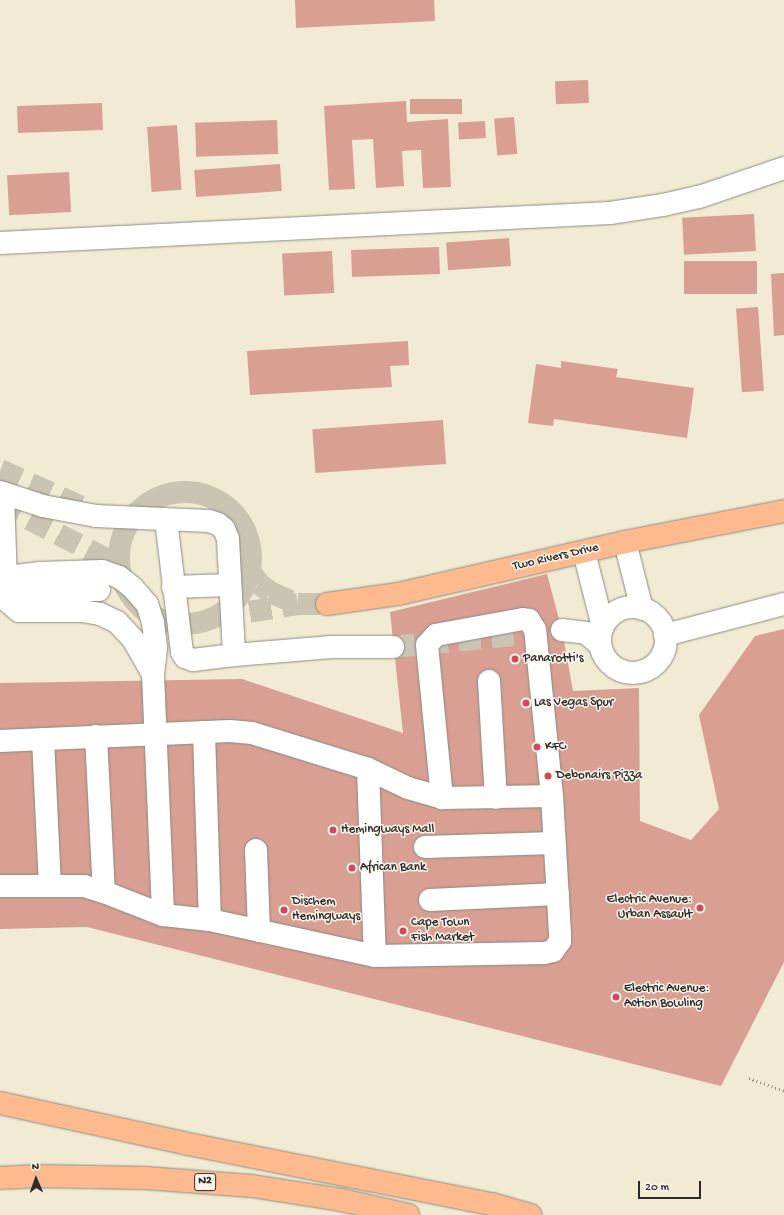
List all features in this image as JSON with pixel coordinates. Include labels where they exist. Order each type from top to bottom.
[{"type":"main road","name":"Two Rivers Drive","points":[[327,604],[398,594],[626,542],[784,511]]},
{"type":"main road","points":[[0,1103],[183,1143],[492,1204],[530,1215]]},
{"type":"main road","name":"N2","points":[[0,1178],[34,1176],[146,1178],[252,1186],[341,1200],[408,1215]]},
{"type":"lane","points":[[0,243],[610,213],[699,198],[784,168]]},
{"type":"lane","points":[[153,674],[133,639],[117,622],[100,614],[82,611],[19,611],[1,589],[2,493],[43,506],[90,515],[209,521],[224,529],[228,539],[234,655]]},
{"type":"lane","points":[[166,520],[180,644],[185,657],[192,660],[332,647],[393,647]]},
{"type":"lane","points":[[626,542],[642,609]]},
{"type":"lane","points":[[584,552],[602,636],[603,654],[615,668],[624,672],[642,671],[658,661],[663,654],[666,644],[665,635],[658,618],[642,609],[623,609],[608,619],[602,636]]},
{"type":"lane","points":[[1,589],[16,576],[39,573],[102,571],[119,577],[132,587],[147,604],[153,623],[156,648],[153,674],[163,915]]},
{"type":"lane","points":[[173,587],[230,585]]},
{"type":"lane","points":[[1,589],[99,590]]},
{"type":"lane","points":[[665,635],[784,604]]},
{"type":"lane","points":[[0,886],[84,886],[104,892],[163,915],[210,920],[375,956],[544,953],[553,951],[560,941],[552,796],[535,630],[529,620],[523,619],[436,635],[427,645],[442,798]]},
{"type":"lane","points":[[562,630],[602,636]]},
{"type":"lane","points":[[489,681],[496,798]]},
{"type":"lane","points":[[204,732],[210,920]]},
{"type":"lane","points":[[0,741],[204,732],[252,733],[368,769],[408,788],[442,798],[552,796]]},
{"type":"lane","points":[[96,736],[104,892]]},
{"type":"lane","points":[[43,738],[50,886]]},
{"type":"lane","points":[[368,769],[375,956]]},
{"type":"lane","points":[[425,847],[554,843]]},
{"type":"lane","points":[[256,850],[260,931]]},
{"type":"lane","points":[[430,900],[558,894]]},
{"type":"path","points":[[750,1078],[784,1092]]},
{"type":"building","points":[[295,0],[434,0],[435,21],[296,28]]},
{"type":"building","points":[[588,80],[589,103],[556,104],[555,81]]},
{"type":"building","points":[[410,99],[462,99],[462,114],[410,114]]},
{"type":"building","points":[[406,101],[407,122],[448,119],[451,187],[423,188],[421,150],[402,151],[404,186],[376,188],[373,139],[352,140],[355,189],[329,190],[324,106]]},
{"type":"building","points":[[102,103],[103,130],[18,133],[17,106]]},
{"type":"building","points":[[514,117],[517,154],[497,156],[494,119]]},
{"type":"building","points":[[277,120],[278,154],[196,157],[195,123]]},
{"type":"building","points":[[485,121],[486,138],[459,139],[458,122]]},
{"type":"building","points":[[177,125],[182,190],[152,192],[147,127]]},
{"type":"building","points":[[280,164],[282,191],[196,197],[194,170]]},
{"type":"building","points":[[69,172],[71,212],[9,215],[7,175]]},
{"type":"building","points":[[754,214],[756,251],[684,255],[682,218]]},
{"type":"building","points":[[509,238],[511,266],[448,270],[446,242]]},
{"type":"building","points":[[439,247],[440,274],[352,277],[351,250]]},
{"type":"building","points":[[332,251],[334,293],[284,296],[282,254]]},
{"type":"building","points":[[684,261],[757,261],[757,294],[684,294]]},
{"type":"building","points":[[784,273],[784,335],[774,336],[771,274]]},
{"type":"building","points":[[758,307],[764,391],[742,392],[736,309]]},
{"type":"building","points":[[408,341],[409,365],[390,366],[392,387],[250,395],[247,351]]},
{"type":"building","points":[[561,361],[618,369],[616,377],[694,388],[687,438],[554,419],[553,426],[528,423],[536,364],[561,368]]},
{"type":"building","points":[[443,420],[446,464],[315,473],[312,429]]},
{"type":"building","name":"Hemingways Mall","points":[[547,574],[562,630],[573,691],[639,688],[640,821],[691,840],[719,809],[699,715],[755,636],[784,629],[784,962],[721,1086],[87,927],[0,929],[0,683],[242,679],[403,733],[390,612]]},
{"type":"tunnel","points":[[0,470],[88,510]]},
{"type":"tunnel","points":[[185,492],[210,497],[227,507],[236,516],[246,533],[251,558],[246,583],[236,600],[227,609],[210,619],[185,624],[160,619],[143,609],[134,600],[124,583],[119,558],[124,533],[134,516],[143,507],[160,497],[185,492]]},
{"type":"tunnel","points":[[0,504],[120,566]]},
{"type":"tunnel","points":[[250,571],[259,584],[270,592],[297,604]]},
{"type":"tunnel","points":[[217,617],[298,604],[327,604]]},
{"type":"tunnel","points":[[393,647],[562,630]]},
{"type":"place","name":"Panarotti's","points":[[515,659]]},
{"type":"place","name":"Las Vegas Spur","points":[[526,703]]},
{"type":"place","name":"KFC","points":[[537,747]]},
{"type":"place","name":"Debonairs Pizza","points":[[548,776]]},
{"type":"place","name":"Hemingways Mall","points":[[333,830]]},
{"type":"place","name":"African Bank","points":[[352,868]]},
{"type":"place","name":"Electric Avenue: Urban Assault","points":[[700,908]]},
{"type":"place","name":"Dischem Hemingways","points":[[284,910]]},
{"type":"place","name":"Cape Town Fish Market","points":[[403,931]]},
{"type":"place","name":"Electric Avenue: Action Bowling","points":[[616,997]]}]
